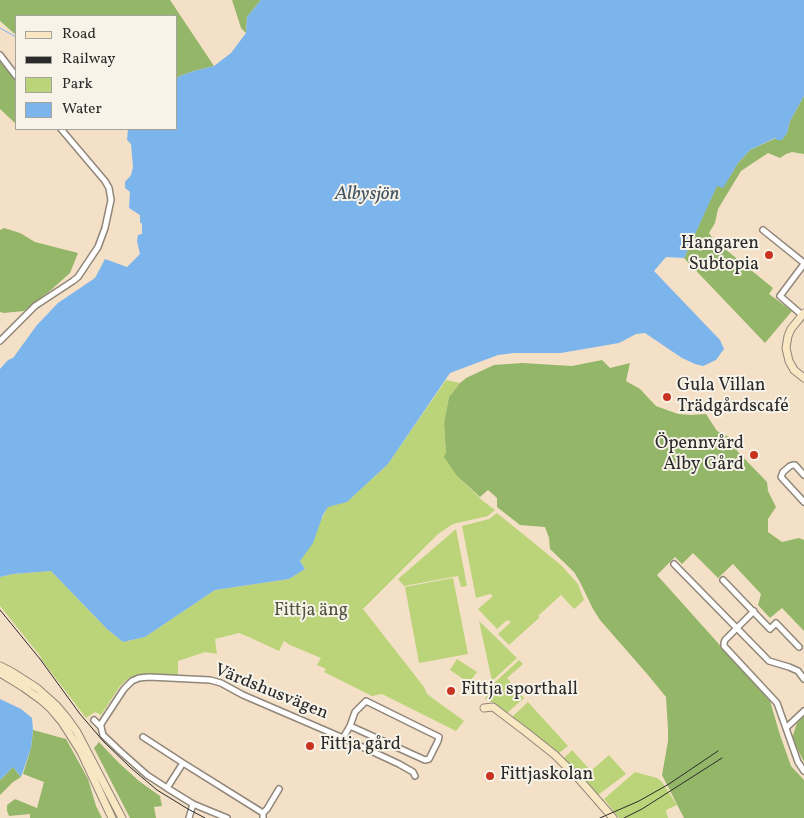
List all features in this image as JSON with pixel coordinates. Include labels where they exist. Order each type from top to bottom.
[{"type":"main road","points":[[803,314],[791,329],[786,348],[789,361],[794,370],[804,378]]},
{"type":"main road","points":[[0,666],[37,688],[67,718],[77,732],[122,818]]},
{"type":"main road","points":[[0,674],[12,679],[35,696],[51,709],[62,722],[81,752],[112,818]]},
{"type":"main road","points":[[484,708],[493,707],[555,755],[613,818]]},
{"type":"street","points":[[0,54],[15,75]]},
{"type":"street","points":[[0,341],[35,306],[78,277],[98,247],[105,228],[111,200],[109,188],[62,130]]},
{"type":"street","points":[[763,230],[804,264],[780,296],[803,314]]},
{"type":"street","points":[[804,475],[793,465],[783,472],[781,477],[804,502]]},
{"type":"street","points":[[674,564],[769,661],[798,671],[804,679]]},
{"type":"street","points":[[723,580],[770,629],[776,623],[799,647]]},
{"type":"street","points":[[754,611],[725,640],[724,646],[777,703],[798,762],[804,771]]},
{"type":"street","name":"Värdshusvägen","points":[[101,727],[101,724],[124,689],[132,681],[149,677],[210,680],[399,764],[413,772],[415,776]]},
{"type":"street","points":[[343,738],[355,712],[366,701],[439,737],[429,758],[425,760],[350,726]]},
{"type":"street","points":[[786,728],[804,711]]},
{"type":"street","points":[[94,720],[101,727],[104,734],[142,771],[193,804],[227,818]]},
{"type":"street","points":[[143,736],[263,815],[279,789]]},
{"type":"street","points":[[791,742],[796,764],[804,775]]},
{"type":"street","points":[[167,788],[183,763]]},
{"type":"street","points":[[189,818],[193,804]]},
{"type":"green space","points":[[0,0],[170,0],[214,66],[178,78],[178,15],[15,15],[15,34],[0,21]]},
{"type":"green space","points":[[232,0],[261,0],[247,17],[246,33],[241,28]]},
{"type":"green space","points":[[0,58],[15,78],[15,123],[0,109]]},
{"type":"green space","points":[[804,96],[804,154],[792,152],[780,158],[768,153],[741,171],[718,209],[715,223],[709,233],[714,240],[773,288],[769,294],[792,311],[765,343],[684,258],[717,185],[723,187],[738,163],[750,150],[787,133],[790,121]]},
{"type":"green space","points":[[4,228],[20,233],[35,242],[78,253],[70,273],[24,311],[0,312],[0,230]]},
{"type":"green space","points":[[602,360],[610,368],[630,363],[626,381],[640,389],[656,406],[678,414],[706,414],[717,431],[739,442],[737,451],[767,482],[768,491],[776,507],[768,519],[768,532],[782,542],[799,538],[804,540],[804,631],[782,608],[770,618],[758,605],[761,594],[733,564],[718,578],[693,553],[682,564],[675,557],[657,575],[770,701],[791,766],[804,780],[804,818],[684,818],[662,775],[668,741],[666,697],[600,620],[574,572],[550,549],[545,527],[520,525],[497,507],[497,498],[488,490],[480,497],[457,476],[444,457],[446,453],[444,423],[449,397],[466,378],[494,365],[522,363],[572,366]]},
{"type":"green space","name":"Fittja äng","points":[[446,380],[460,383],[449,397],[444,423],[446,453],[457,476],[495,510],[488,516],[453,524],[438,534],[363,609],[424,687],[427,694],[464,721],[456,731],[382,694],[372,696],[324,672],[326,669],[317,665],[321,658],[284,641],[279,651],[239,633],[215,639],[217,654],[205,652],[178,661],[178,676],[143,674],[129,678],[120,686],[101,715],[95,712],[86,718],[0,606],[0,577],[51,571],[107,629],[123,642],[145,637],[215,590],[289,579],[305,569],[300,561],[328,506],[347,502],[388,464]]},
{"type":"green space","points":[[497,513],[561,565],[578,584],[584,600],[574,609],[561,595],[509,645],[498,634],[511,622],[507,620],[497,629],[478,609],[493,596],[490,594],[476,598],[462,526],[489,519]]},
{"type":"green space","points":[[456,529],[467,586],[461,587],[458,576],[404,586],[398,579]]},
{"type":"green space","points":[[453,578],[468,654],[419,663],[405,587]]},
{"type":"green space","points":[[479,621],[517,658],[492,681]]},
{"type":"green space","points":[[457,659],[477,672],[469,683],[450,670]]},
{"type":"green space","points":[[519,660],[523,664],[507,678],[524,698],[506,714],[494,703],[485,699],[493,684]]},
{"type":"green space","points":[[528,702],[568,746],[558,754],[513,718]]},
{"type":"green space","points":[[804,716],[804,762],[792,738],[797,723]]},
{"type":"green space","points":[[33,730],[66,739],[88,779],[96,806],[102,818],[30,818],[30,814],[9,816],[7,805],[15,799],[37,808],[44,782],[23,774],[31,748]]},
{"type":"green space","points":[[99,742],[139,781],[160,796],[162,806],[154,807],[156,818],[130,818],[94,748]]},
{"type":"green space","points":[[572,750],[591,771],[609,755],[626,774],[598,795],[564,760]]},
{"type":"green space","points":[[13,767],[21,777],[0,795],[0,780]]},
{"type":"green space","points":[[635,772],[657,778],[662,782],[677,805],[666,810],[668,818],[619,818],[604,799]]},
{"type":"water","name":"Albysjön","points":[[261,0],[804,0],[804,96],[782,140],[775,138],[750,150],[738,163],[723,188],[717,186],[684,258],[666,257],[654,271],[720,340],[724,349],[716,360],[703,366],[695,364],[682,358],[645,333],[636,334],[619,343],[561,353],[498,355],[450,373],[388,464],[347,502],[328,507],[323,515],[313,543],[300,561],[305,569],[289,579],[215,590],[145,637],[123,642],[107,629],[51,571],[0,577],[0,369],[8,360],[13,358],[37,325],[58,303],[95,278],[105,259],[127,267],[140,254],[137,241],[138,235],[142,234],[140,215],[129,208],[130,192],[125,188],[125,182],[131,175],[133,167],[131,144],[127,140],[128,130],[178,130],[178,78],[214,66],[231,53],[246,33],[247,17]]},
{"type":"water","points":[[0,699],[21,709],[32,718],[33,730],[31,748],[21,777],[13,767],[0,780]]},
{"type":"waterway","points":[[0,28],[15,36]]},
{"type":"railway","points":[[0,610],[40,659],[80,714],[104,742],[157,790],[205,818]]},
{"type":"railway","points":[[600,818],[639,801],[669,784],[718,751]]},
{"type":"railway","points":[[624,818],[642,809],[722,758]]},
{"type":"place","name":"Hangaren Subtopia","points":[[769,255]]},
{"type":"place","name":"Gula Villan Trädgårdscafé","points":[[667,397]]},
{"type":"place","name":"Öpennvård Alby Gård","points":[[754,455]]},
{"type":"place","name":"Fittja sporthall","points":[[451,691]]},
{"type":"place","name":"Fittja gård","points":[[310,746]]},
{"type":"place","name":"Fittjaskolan","points":[[490,776]]}]
